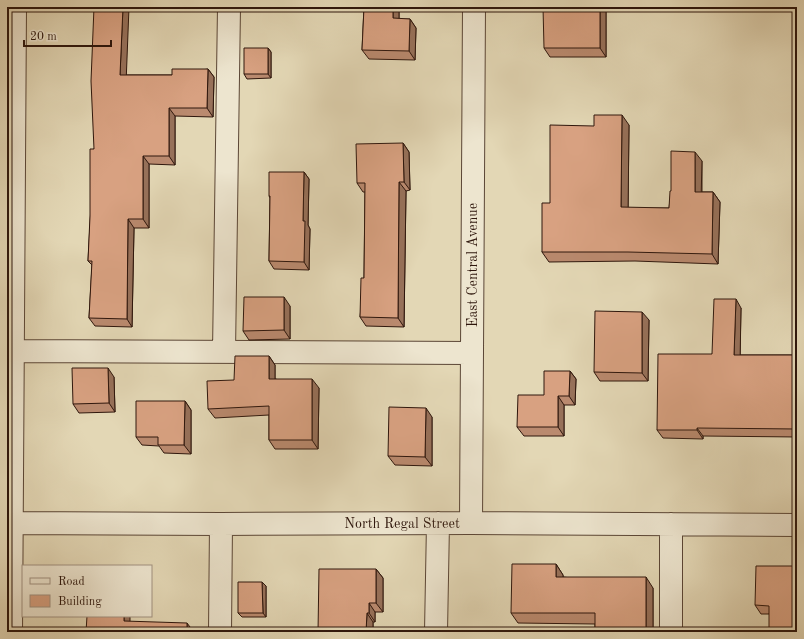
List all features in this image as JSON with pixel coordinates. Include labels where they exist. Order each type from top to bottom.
[{"type":"street","points":[[11,632],[10,351],[15,7]]},
{"type":"street","points":[[224,352],[229,7]]},
{"type":"street","name":"East Central Avenue","points":[[471,523],[474,7]]},
{"type":"street","points":[[10,351],[472,353]]},
{"type":"street","name":"North Regal Street","points":[[10,523],[797,525]]},
{"type":"street","points":[[436,632],[438,523]]},
{"type":"street","points":[[220,632],[221,524]]},
{"type":"street","points":[[671,524],[671,632]]},
{"type":"building","points":[[94,7],[123,7],[120,75],[172,75],[172,69],[208,69],[207,108],[169,108],[169,156],[143,156],[143,219],[128,219],[127,319],[89,318],[92,261],[88,261],[90,149],[94,149],[91,81]]},
{"type":"building","points":[[364,7],[393,7],[393,18],[410,19],[409,51],[362,50]]},
{"type":"building","points":[[543,7],[600,7],[600,48],[544,48]]},
{"type":"building","points":[[244,48],[268,48],[268,74],[244,74]]},
{"type":"building","points":[[594,115],[622,115],[621,207],[669,208],[671,191],[671,151],[695,152],[695,192],[713,192],[712,254],[542,252],[542,203],[550,203],[550,125],[594,126]]},
{"type":"building","points":[[403,143],[404,182],[399,182],[398,318],[360,317],[361,278],[364,278],[365,183],[357,183],[356,144]]},
{"type":"building","points":[[269,172],[304,172],[304,262],[269,261]]},
{"type":"building","points":[[244,297],[284,297],[284,330],[243,331]]},
{"type":"building","points":[[714,299],[736,299],[734,355],[797,355],[797,429],[697,428],[697,430],[657,430],[658,354],[712,354]]},
{"type":"building","points":[[595,311],[642,312],[642,373],[594,372]]},
{"type":"building","points":[[235,356],[269,356],[269,379],[312,379],[312,440],[269,440],[269,406],[208,409],[207,381],[234,380]]},
{"type":"building","points":[[72,368],[108,368],[109,403],[73,404]]},
{"type":"building","points":[[544,371],[570,371],[569,396],[558,396],[558,427],[517,427],[518,395],[544,395]]},
{"type":"building","points":[[136,401],[185,401],[184,445],[158,445],[158,437],[136,437]]},
{"type":"building","points":[[389,407],[426,408],[425,457],[388,456]]},
{"type":"building","points":[[512,564],[556,564],[556,577],[646,577],[646,632],[595,632],[595,613],[511,613]]},
{"type":"building","points":[[756,566],[797,566],[797,632],[769,632],[769,606],[755,605]]},
{"type":"building","points":[[319,569],[376,569],[376,603],[369,603],[366,632],[318,632]]},
{"type":"building","points":[[238,582],[262,582],[263,613],[238,613]]},
{"type":"building","points":[[87,617],[124,617],[124,621],[187,623],[187,632],[86,632]]}]
